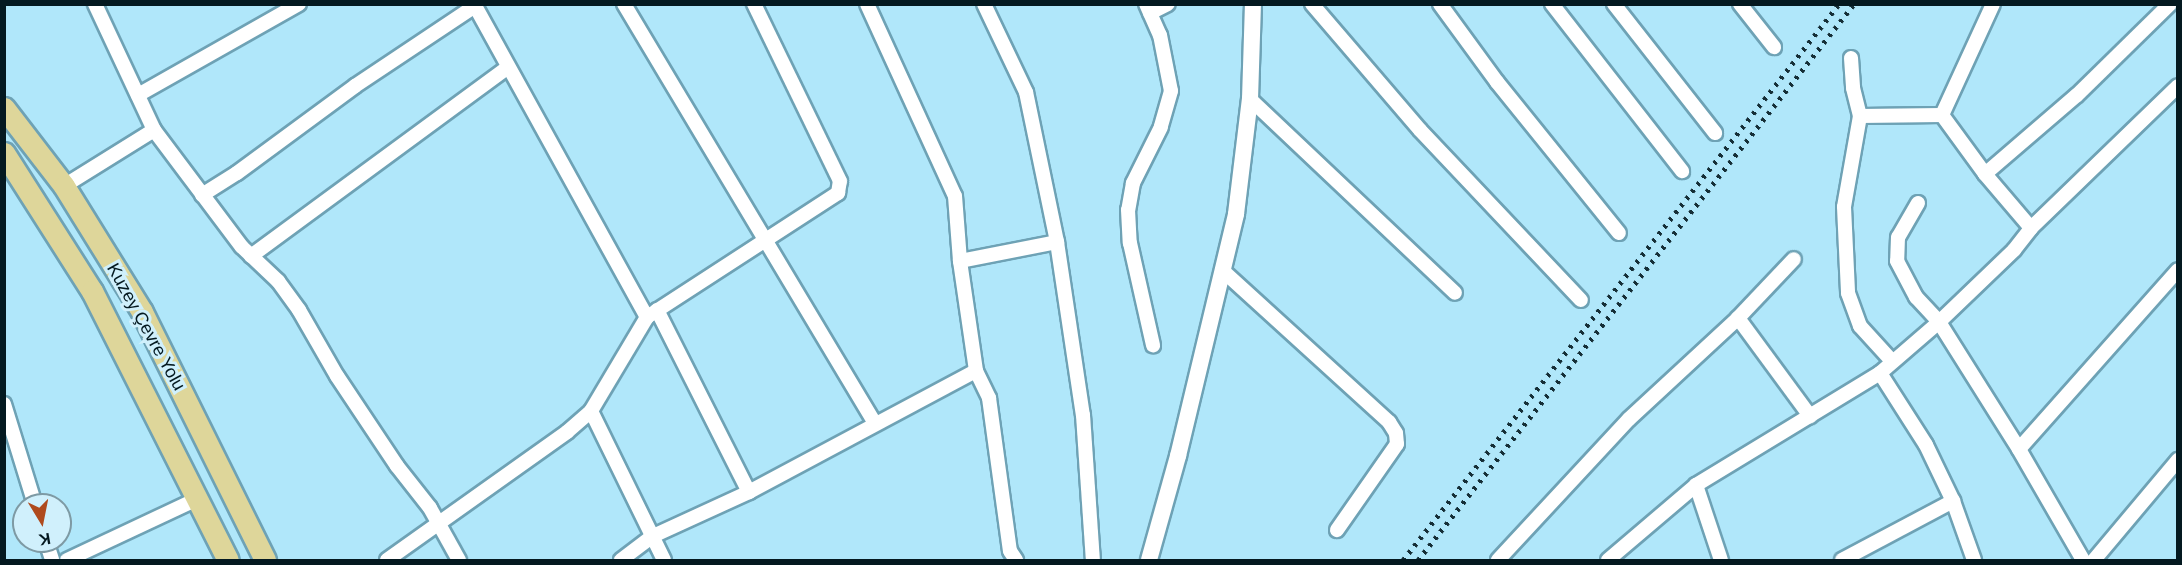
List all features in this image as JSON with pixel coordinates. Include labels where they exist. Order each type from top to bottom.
[{"type":"highway","name":"Kuzey Çevre Yolu","points":[[4,108],[64,186],[142,312],[265,561]]},
{"type":"highway","name":"Kuzey Çevre Yolu","points":[[4,153],[92,291],[228,561]]},
{"type":"street","points":[[95,4],[154,130],[250,256],[278,281],[299,310],[338,376],[439,524],[459,561]]},
{"type":"street","points":[[138,95],[299,4]]},
{"type":"street","points":[[624,4],[875,423]]},
{"type":"street","points":[[387,561],[567,432],[591,411],[652,314],[838,193],[840,181],[754,4]]},
{"type":"street","points":[[867,4],[955,196],[960,261],[976,371],[989,398],[1010,551],[1016,561]]},
{"type":"street","points":[[984,4],[1026,92],[1057,242],[1083,416],[1093,561]]},
{"type":"street","points":[[1153,345],[1130,243],[1128,210],[1133,183],[1161,127],[1171,91],[1160,35],[1148,9],[1168,4]]},
{"type":"street","points":[[1149,561],[1178,456],[1236,214],[1250,99],[1253,4]]},
{"type":"street","points":[[1312,4],[1420,130],[1581,300]]},
{"type":"street","points":[[1440,4],[1497,82],[1619,233]]},
{"type":"street","points":[[1552,4],[1682,171]]},
{"type":"street","points":[[1614,4],[1715,133]]},
{"type":"street","points":[[1740,4],[1774,47]]},
{"type":"street","points":[[1942,115],[1993,4]]},
{"type":"street","points":[[1985,174],[2077,95],[2170,4]]},
{"type":"street","points":[[202,195],[237,173],[355,86],[474,5],[652,314],[749,492]]},
{"type":"street","points":[[1851,58],[1853,88],[1860,116],[1844,207],[1848,293],[1860,326],[1892,362]]},
{"type":"street","points":[[250,256],[508,67]]},
{"type":"street","points":[[1608,561],[1696,485],[1880,373],[1939,322],[2014,250],[2031,228],[2178,86]]},
{"type":"street","points":[[1250,99],[1455,293]]},
{"type":"street","points":[[1860,116],[1942,115]]},
{"type":"street","points":[[1942,115],[1985,174],[2031,228]]},
{"type":"street","points":[[64,186],[154,130]]},
{"type":"street","points":[[1918,203],[1898,237],[1897,261],[1916,297],[1939,322],[2019,449],[2083,561]]},
{"type":"street","points":[[960,261],[1057,242]]},
{"type":"street","points":[[1506,558],[1629,419],[1738,318],[1794,259]]},
{"type":"street","points":[[1222,270],[1389,422],[1396,433],[1397,444],[1337,530]]},
{"type":"street","points":[[2019,449],[2178,270]]},
{"type":"street","points":[[1738,318],[1810,416]]},
{"type":"street","points":[[621,561],[653,536],[749,492],[976,371]]},
{"type":"street","points":[[1880,373],[1926,445],[1953,501],[1974,561]]},
{"type":"street","points":[[4,404],[31,493]]},
{"type":"street","points":[[591,411],[664,561]]},
{"type":"street","points":[[2094,561],[2178,460]]},
{"type":"street","points":[[1696,485],[1721,561]]},
{"type":"street","points":[[67,561],[94,556],[197,498]]},
{"type":"street","points":[[1842,561],[1953,501]]},
{"type":"railway","points":[[1403,560],[1839,4]]},
{"type":"railway","points":[[1418,560],[1854,4]]}]
